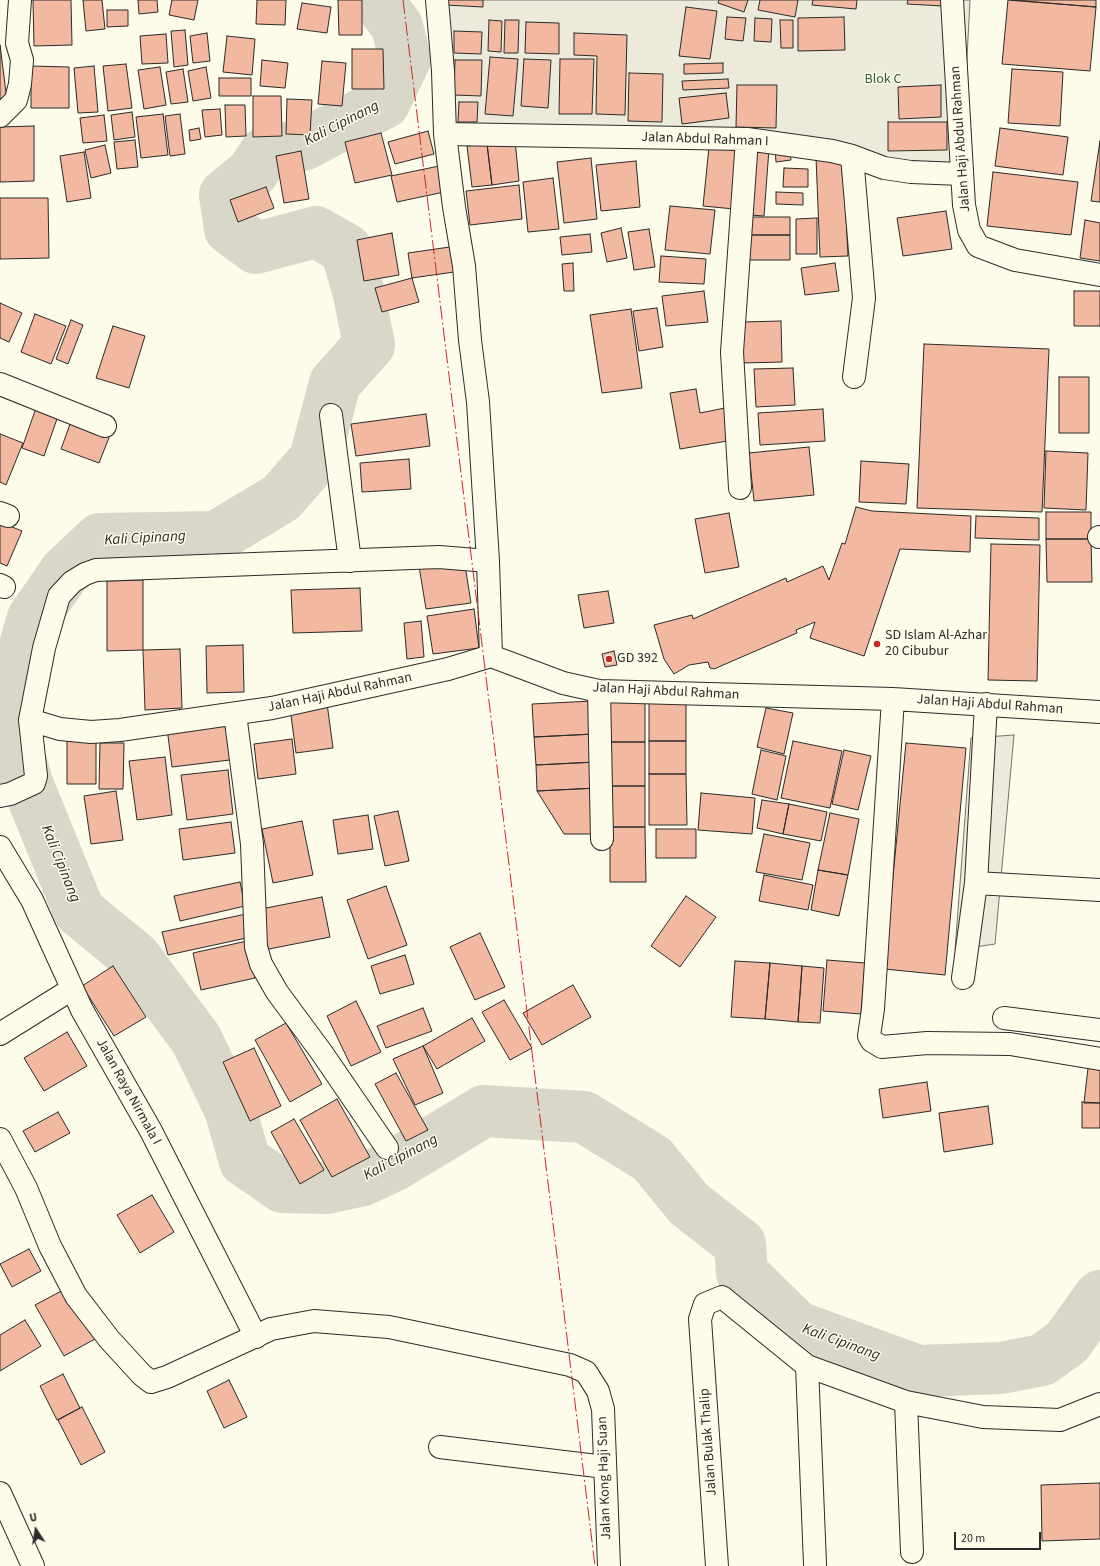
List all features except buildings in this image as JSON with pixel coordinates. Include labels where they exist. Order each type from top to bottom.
[{"type":"street","points":[[0,116],[16,100],[20,84],[22,60],[17,43],[20,0]]},
{"type":"street","points":[[437,0],[443,71],[445,134],[454,207],[464,266],[470,340],[478,402],[488,561],[491,656]]},
{"type":"street","name":"Jalan Haji Abdul Rahman","points":[[952,0],[961,174],[964,205],[969,230],[978,246],[1015,260],[1100,275]]},
{"type":"street","name":"Jalan Abdul Rahman I","points":[[445,134],[747,139],[805,146],[852,156],[884,168],[911,172],[961,174]]},
{"type":"street","points":[[740,488],[732,352],[747,139]]},
{"type":"street","points":[[852,156],[864,298],[854,377]]},
{"type":"street","points":[[0,384],[105,426]]},
{"type":"street","points":[[331,415],[350,561]]},
{"type":"street","points":[[5,795],[34,783],[36,776],[30,720],[44,648],[59,596],[72,582],[85,574],[96,570],[439,557],[488,561]]},
{"type":"street","name":"Jalan Haji Abdul Rahman","points":[[30,720],[60,729],[91,732],[120,730],[236,714],[272,708],[448,669],[491,656],[563,683],[599,691],[893,699],[1100,712]]},
{"type":"street","points":[[599,691],[602,839]]},
{"type":"street","points":[[893,699],[873,1009],[869,1036],[872,1041],[882,1047],[942,1043],[1010,1044],[1100,1059]]},
{"type":"street","points":[[963,978],[976,882],[986,704]]},
{"type":"street","points":[[236,714],[252,844],[256,947],[261,964],[277,992],[322,1053],[387,1148]]},
{"type":"street","name":"Jalan Raya Nirmala I","points":[[0,847],[32,900],[82,1010],[151,1131],[256,1337]]},
{"type":"street","points":[[976,882],[1100,890]]},
{"type":"street","points":[[0,1034],[72,989]]},
{"type":"street","points":[[1004,1018],[1100,1030]]},
{"type":"street","name":"Jalan Kong Haji Suan","points":[[0,1139],[26,1188],[50,1246],[76,1296],[109,1339],[146,1379],[151,1382],[167,1377],[256,1337],[271,1328],[314,1321],[389,1327],[570,1365],[586,1372],[598,1391],[603,1409],[609,1566]]},
{"type":"street","name":"Jalan Bulak Thalip","points":[[718,1566],[700,1319],[705,1304],[722,1297],[807,1366]]},
{"type":"street","points":[[815,1564],[807,1366],[906,1402],[982,1417],[1060,1420],[1100,1404]]},
{"type":"street","points":[[906,1402],[912,1552]]},
{"type":"street","points":[[440,1447],[605,1467]]},
{"type":"street","points":[[0,1493],[33,1566]]},
{"type":"green space","name":"Blok C","points":[[432,0],[970,0],[961,174],[747,139],[445,134]]},
{"type":"shaded area","points":[[1014,735],[995,944],[955,950],[971,738]]},
{"type":"waterway","name":"Kali Cipinang","points":[[377,0],[397,26],[405,59],[384,103],[303,145],[266,152],[252,173],[225,195],[230,229],[256,248],[316,232],[346,249],[359,294],[369,345],[335,383],[315,459],[281,498],[216,537],[100,539],[65,572],[33,618],[6,710],[27,783],[79,911],[135,957],[196,1039],[230,1109],[245,1161],[283,1187],[326,1188],[363,1180],[393,1166],[484,1111],[584,1117],[652,1159],[689,1204],[740,1244],[742,1273],[797,1327],[918,1371],[1001,1368],[1042,1360],[1067,1342],[1100,1296]]},
{"type":"power","points":[[403,0],[595,1566]]},
{"type":"place","name":"SD Islam Al-Azhar 20 Cibubur","points":[[877,644]]},
{"type":"place","name":"GD 392","points":[[609,659]]}]
